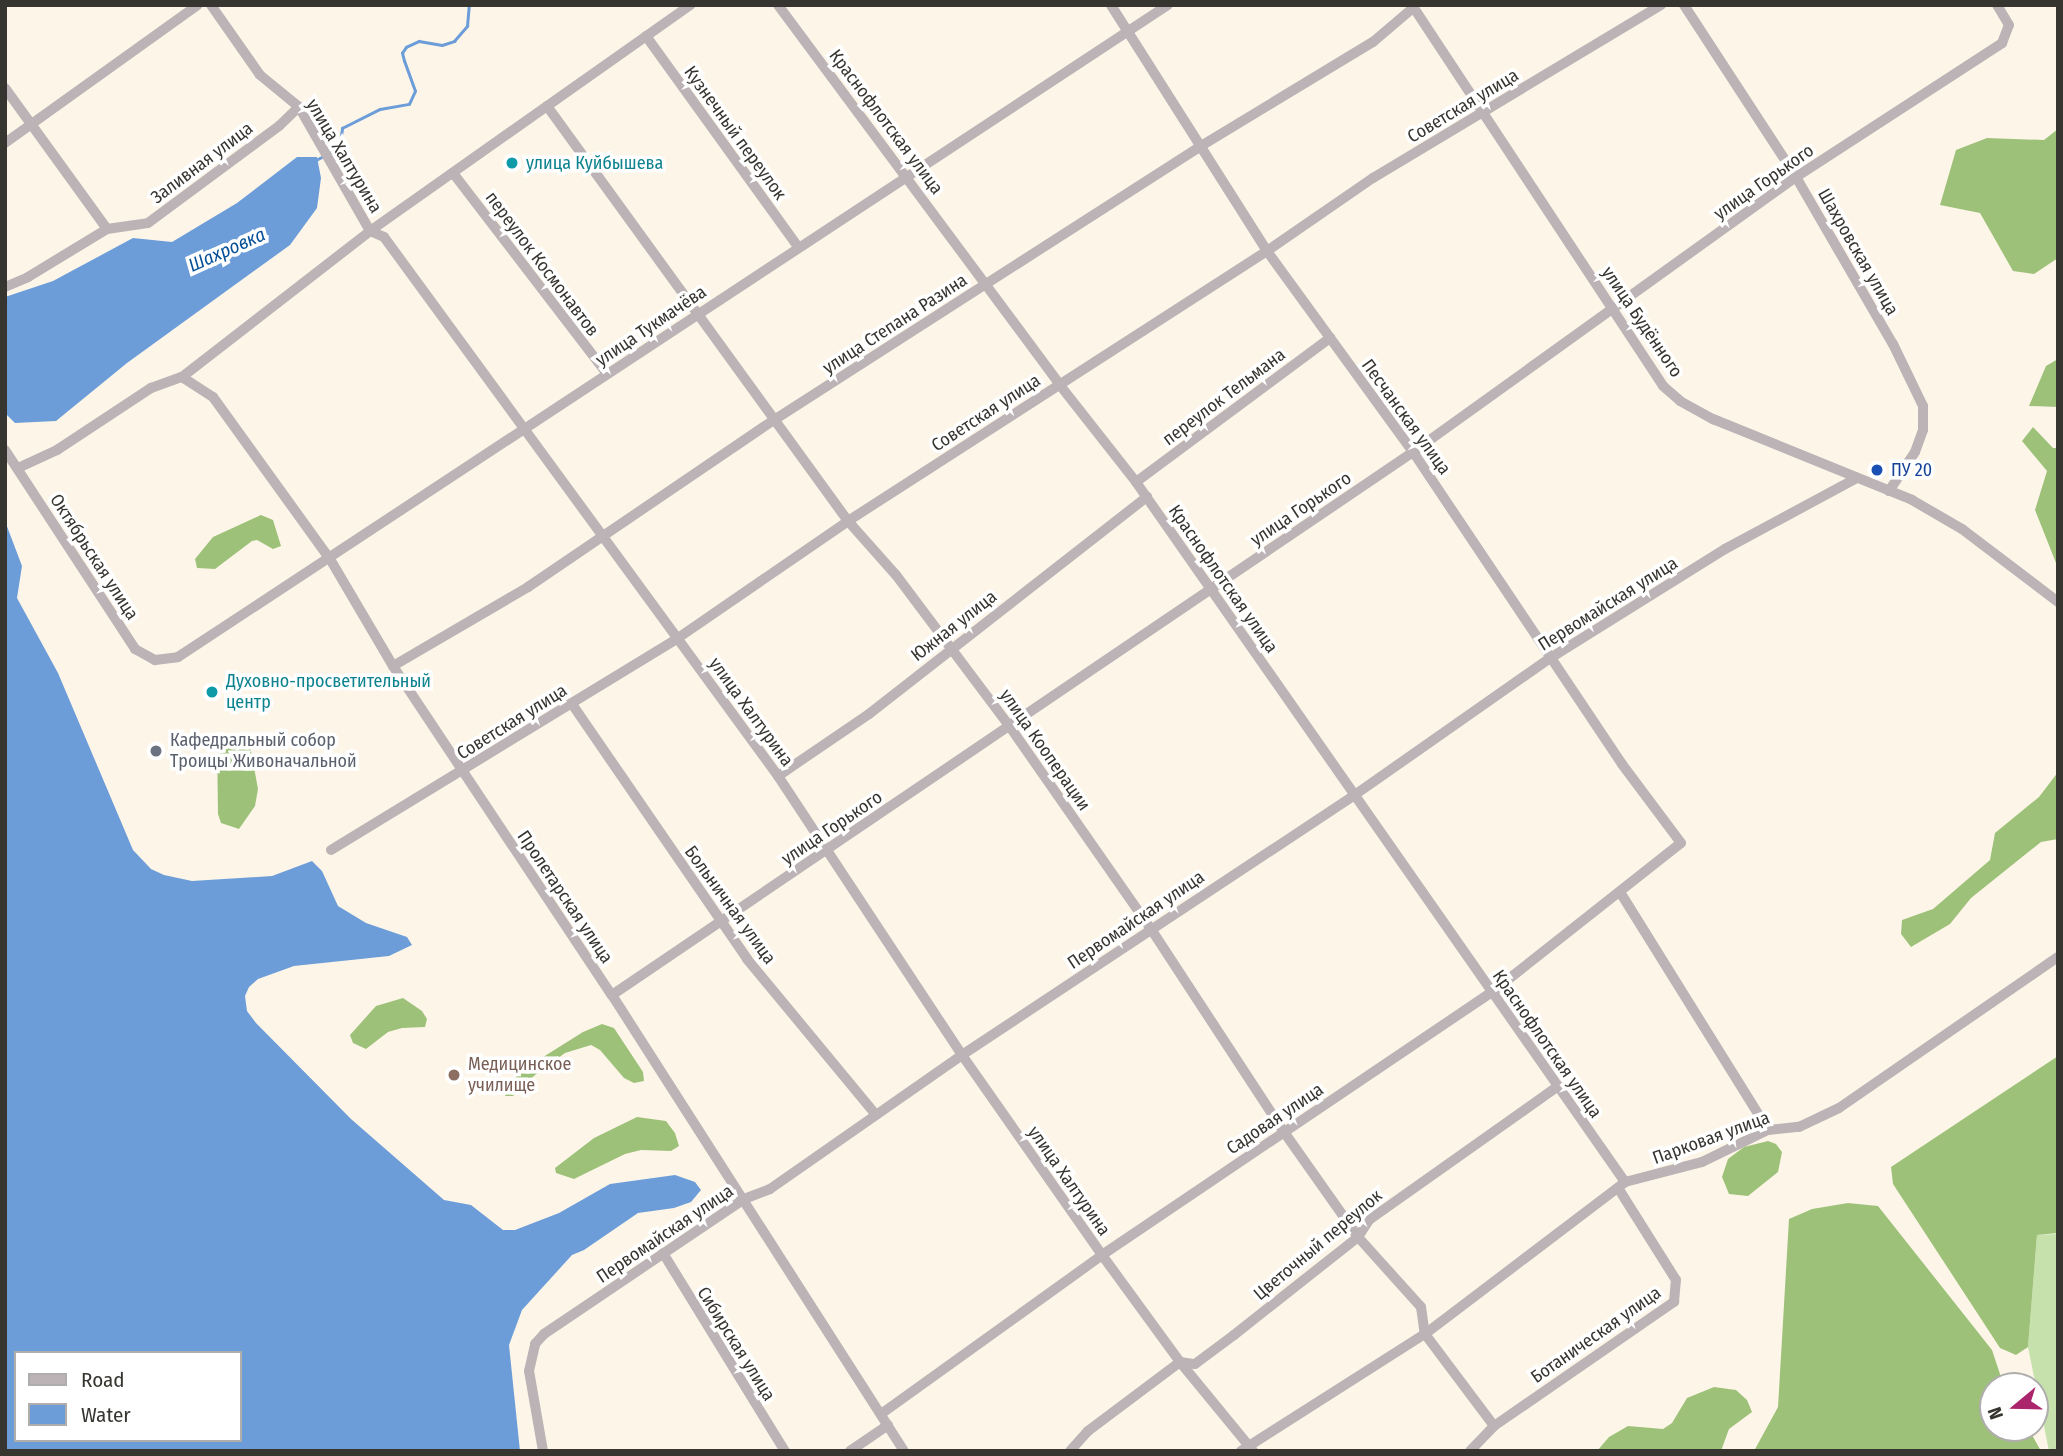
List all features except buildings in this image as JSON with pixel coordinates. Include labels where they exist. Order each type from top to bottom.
[{"type":"street","points":[[5,143],[198,5]]},
{"type":"street","name":"улица Халтурина","points":[[211,5],[260,75],[299,107],[332,160],[370,231],[384,237],[778,776],[829,849],[962,1055],[1102,1255],[1248,1449]]},
{"type":"street","points":[[18,468],[57,450],[151,388],[182,377],[370,231],[690,5]]},
{"type":"street","name":"Краснофлотская улица","points":[[778,5],[1059,384],[1147,497],[1558,1086],[1622,1185]]},
{"type":"street","name":"Песчанская улица","points":[[1111,5],[1267,251],[1413,452],[1622,764],[1681,842]]},
{"type":"street","name":"улица Тукмачёва","points":[[148,658],[162,660],[177,657],[527,430],[698,313],[908,178],[1168,5]]},
{"type":"street","name":"Советская улица","points":[[331,850],[678,638],[848,521],[1267,251],[1373,178],[1661,5]]},
{"type":"street","name":"Шахровская улица","points":[[1684,5],[1796,177],[1893,344],[1923,406],[1923,430],[1915,452],[1889,491]]},
{"type":"street","name":"улица Горького","points":[[612,995],[1413,452],[1796,177],[2003,43],[2009,24],[1997,5]]},
{"type":"street","name":"улица Будённого","points":[[1413,6],[1663,386],[1680,401],[1713,419],[1912,500],[1962,528],[2058,602]]},
{"type":"street","name":"улица Степана Разина","points":[[393,666],[528,587],[774,420],[1201,146],[1373,42],[1413,6]]},
{"type":"street","name":"Кузнечный переулок","points":[[646,36],[798,247]]},
{"type":"street","points":[[5,88],[107,229]]},
{"type":"street","name":"улица Кооперации","points":[[547,106],[848,521],[895,575],[1010,727],[1151,929],[1284,1132],[1358,1237],[1421,1307],[1425,1334],[1494,1426]]},
{"type":"street","name":"Заливная улица","points":[[5,287],[28,277],[107,229],[148,223],[279,126],[299,107]]},
{"type":"street","name":"переулок Космонавтов","points":[[453,173],[607,374]]},
{"type":"street","name":"переулок Тельмана","points":[[1136,482],[1330,338]]},
{"type":"street","name":"Пролетарская улица","points":[[182,377],[214,397],[330,559],[393,666],[461,772],[612,995],[904,1451]]},
{"type":"street","name":"Октябрьская улица","points":[[5,450],[130,642],[148,658]]},
{"type":"street","name":"Первомайская улица","points":[[543,1451],[529,1371],[535,1344],[544,1334],[744,1199],[770,1189],[962,1055],[1356,794],[1552,657],[1725,549],[1857,478]]},
{"type":"street","name":"Южная улица","points":[[778,776],[869,713],[1147,497]]},
{"type":"street","name":"Больничная улица","points":[[572,704],[720,923],[876,1115]]},
{"type":"street","name":"Садовая улица","points":[[881,1414],[1102,1255],[1491,993],[1681,842]]},
{"type":"street","points":[[1620,892],[1768,1130]]},
{"type":"street","name":"Парковая улица","points":[[1248,1449],[1425,1334],[1622,1185],[1702,1162],[1768,1130],[1799,1127],[1839,1108],[2058,957]]},
{"type":"street","name":"Цветочный переулок","points":[[1070,1451],[1088,1431],[1180,1362],[1195,1364],[1358,1237],[1368,1220],[1558,1086]]},
{"type":"street","name":"Ботаническая улица","points":[[1470,1451],[1494,1426],[1674,1302],[1676,1280],[1622,1185]]},
{"type":"street","name":"Сибирская улица","points":[[663,1253],[785,1451]]},
{"type":"street","points":[[850,1451],[888,1425]]},
{"type":"green space","points":[[2058,129],[2058,258],[2034,274],[2013,271],[1980,213],[1940,205],[1956,150],[1987,138],[2044,140]]},
{"type":"green space","points":[[2058,359],[2058,407],[2029,406],[2046,366]]},
{"type":"green space","points":[[2033,427],[2053,448],[2058,448],[2058,568],[2035,510],[2047,471],[2022,441]]},
{"type":"green space","points":[[261,515],[273,520],[281,546],[273,549],[257,540],[252,541],[215,569],[197,568],[195,559],[213,537]]},
{"type":"green space","points":[[233,733],[249,740],[258,789],[255,806],[239,829],[221,823],[218,814],[217,742],[224,735]]},
{"type":"green space","points":[[2058,772],[2058,839],[2041,842],[1971,898],[1950,924],[1911,947],[1901,934],[1902,920],[1933,909],[1990,860],[1995,833],[2039,797]]},
{"type":"green space","points":[[403,998],[422,1011],[427,1019],[425,1027],[388,1032],[366,1049],[353,1043],[350,1035],[376,1006]]},
{"type":"green space","points":[[602,1024],[614,1028],[643,1072],[644,1081],[634,1083],[624,1078],[600,1050],[591,1045],[565,1053],[535,1075],[513,1096],[505,1096],[510,1083],[524,1069],[583,1032]]},
{"type":"green space","points":[[2058,1056],[2058,1233],[2037,1235],[2028,1347],[2016,1355],[2000,1348],[1893,1184],[1891,1167]]},
{"type":"green space","points":[[637,1117],[666,1121],[675,1133],[679,1146],[671,1151],[641,1150],[625,1154],[574,1179],[556,1173],[555,1168],[594,1138]]},
{"type":"green space","points":[[1768,1141],[1776,1144],[1782,1152],[1778,1172],[1748,1196],[1729,1194],[1722,1177],[1728,1159],[1744,1147]]},
{"type":"green space","points":[[1848,1203],[1878,1206],[1992,1350],[1999,1372],[1979,1372],[1979,1442],[2036,1442],[2041,1451],[1754,1451],[1778,1407],[1789,1219],[1812,1209]]},
{"type":"green space","points":[[2058,1234],[2058,1451],[2049,1451],[2047,1442],[2049,1372],[2033,1372],[2028,1347],[2037,1235]]},
{"type":"green space","points":[[1714,1387],[1736,1390],[1747,1400],[1752,1412],[1729,1429],[1721,1451],[1597,1451],[1609,1437],[1628,1426],[1663,1429],[1672,1423],[1687,1398]]},
{"type":"water","points":[[297,157],[317,157],[321,178],[317,208],[290,245],[127,363],[56,421],[15,423],[5,413],[5,297],[53,281],[133,238],[172,242],[237,203]]},
{"type":"water","points":[[5,521],[22,566],[17,598],[58,673],[133,850],[151,869],[164,875],[192,881],[272,876],[312,861],[322,871],[338,906],[366,923],[407,937],[412,945],[389,956],[294,966],[258,979],[249,987],[245,996],[247,1011],[256,1023],[351,1119],[444,1200],[471,1205],[503,1230],[515,1230],[559,1213],[610,1184],[675,1175],[695,1182],[701,1190],[691,1202],[674,1208],[638,1213],[584,1250],[572,1255],[522,1310],[509,1345],[520,1451],[5,1451]]},
{"type":"waterway","name":"Шахровка","points":[[316,160],[339,148],[342,128],[380,109],[409,104],[415,91],[402,53],[406,47],[419,41],[442,45],[454,41],[467,26],[469,5]]},
{"type":"place","name":"улица Куйбышева","points":[[512,163]]},
{"type":"place","name":"ПУ 20","points":[[1877,470]]},
{"type":"place","name":"Духовно-просветительный центр","points":[[212,692]]},
{"type":"place","name":"Кафедральный собор Троицы Живоначальной","points":[[156,751]]},
{"type":"place","name":"Медицинское училище","points":[[454,1075]]}]
